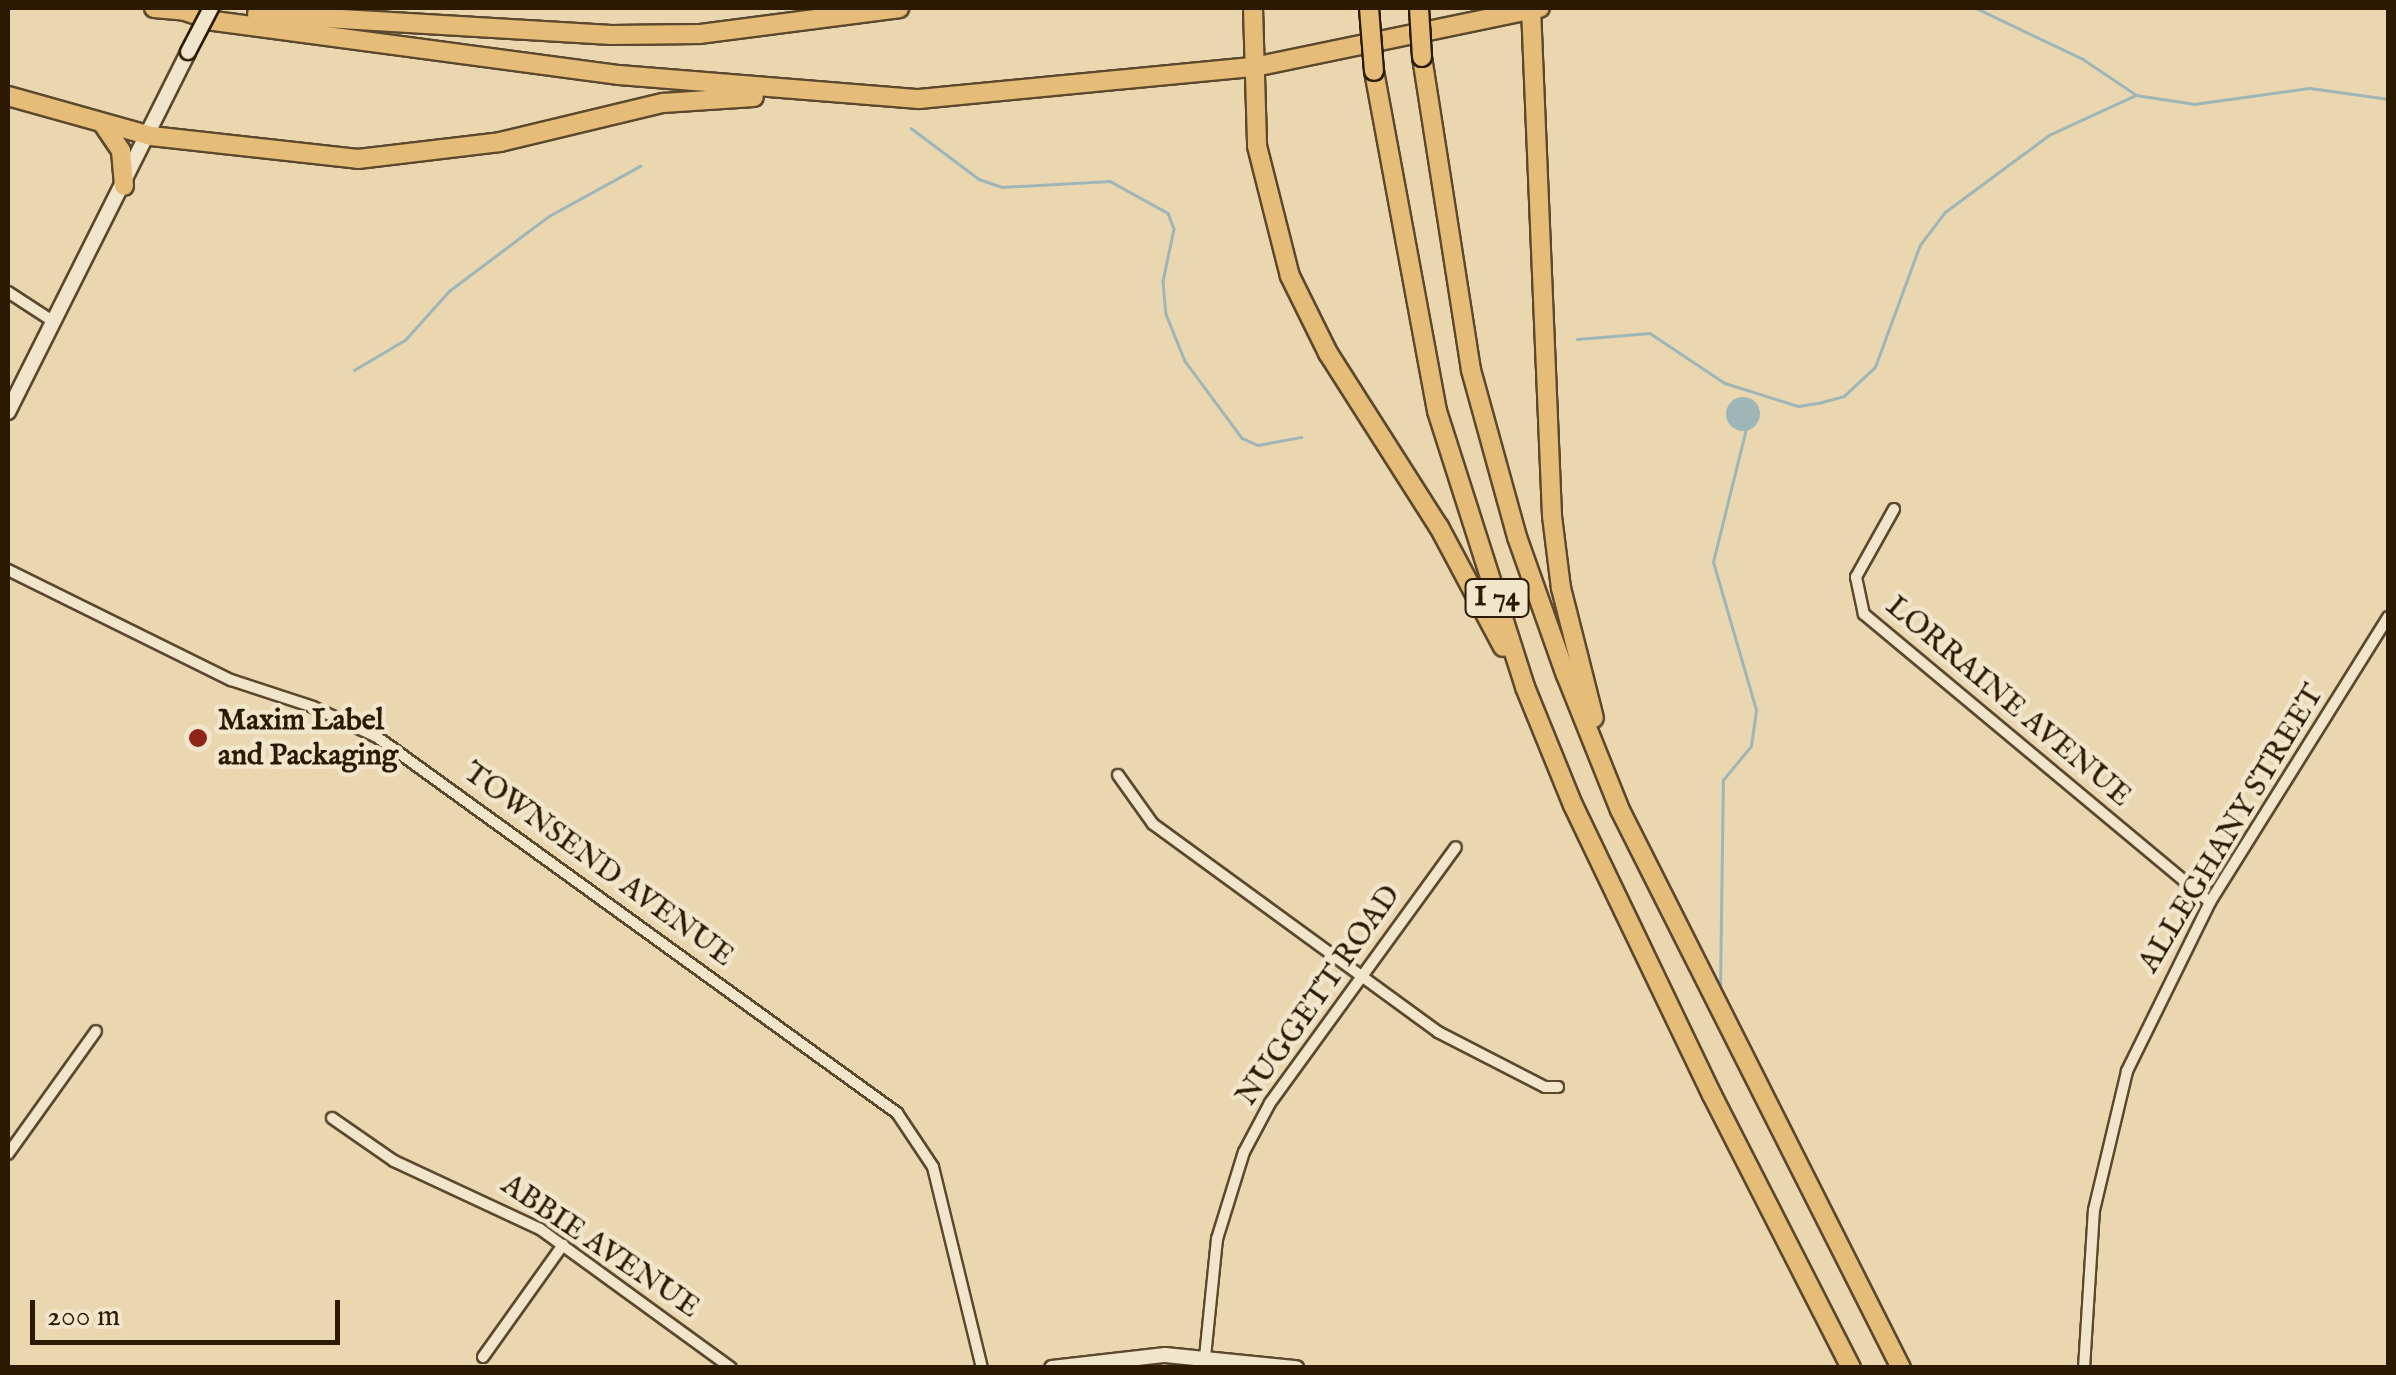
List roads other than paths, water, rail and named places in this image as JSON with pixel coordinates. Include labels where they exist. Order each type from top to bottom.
[{"type":"highway","points":[[154,8],[611,35],[700,34],[899,8]]},
{"type":"highway","points":[[1252,8],[1257,146],[1290,276],[1328,353],[1439,526],[1525,686]]},
{"type":"highway","name":"I 74","points":[[1369,8],[1374,71],[1437,410],[1525,686],[1573,805],[1695,1060],[1850,1368]]},
{"type":"highway","name":"I 74","points":[[1419,8],[1422,58],[1472,370],[1517,537],[1620,810],[1901,1368]]},
{"type":"highway","points":[[8,96],[151,136],[317,158],[403,158],[663,104],[824,94],[1011,94],[1254,67],[1534,8],[1552,516],[1561,588],[1620,810]]},
{"type":"highway","points":[[182,10],[214,20],[619,75],[824,94]]},
{"type":"highway","points":[[102,123],[121,150],[124,186]]},
{"type":"main road","points":[[8,412],[151,136],[211,8]]},
{"type":"main road","points":[[1052,1368],[1205,1357],[1296,1368]]},
{"type":"street","points":[[8,292],[54,322]]},
{"type":"street","name":"LORRAINE AVENUE","points":[[1894,509],[1856,577],[1864,614],[2210,902]]},
{"type":"street","name":"TOWNSEND AVENUE","points":[[8,570],[231,680],[313,707],[377,737],[897,1113],[933,1168],[982,1368]]},
{"type":"street","name":"ALLEGHANY STREET","points":[[2084,1368],[2094,1210],[2106,1138],[2131,1063],[2210,902],[2388,617]]},
{"type":"street","points":[[1118,775],[1153,824],[1361,977],[1452,1040],[1558,1087]]},
{"type":"street","name":"NUGGETT ROAD","points":[[1205,1357],[1217,1239],[1244,1152],[1270,1103],[1456,847]]},
{"type":"street","points":[[8,1154],[96,1031]]},
{"type":"street","name":"ABBIE AVENUE","points":[[332,1118],[394,1162],[509,1210],[731,1368]]},
{"type":"street","points":[[482,1356],[563,1245]]},
{"type":"water","points":[[1743,397],[1755,402],[1760,414],[1755,426],[1743,431],[1731,426],[1726,414],[1731,402]]},
{"type":"waterway","points":[[1976,8],[2083,59],[2135,94]]},
{"type":"waterway","points":[[1577,339],[1650,333],[1725,383],[1798,406],[1844,396],[1875,367],[1920,245],[1945,212],[2049,135],[2136,95],[2194,104],[2310,88],[2388,99]]},
{"type":"waterway","points":[[911,128],[979,179],[1002,187],[1110,181],[1168,213],[1174,229],[1163,281],[1166,314],[1185,361],[1242,438],[1258,445],[1301,437]]},
{"type":"waterway","points":[[354,370],[405,340],[449,291],[549,216],[640,166]]},
{"type":"waterway","points":[[1720,989],[1723,780],[1751,746],[1756,710],[1713,562],[1746,429]]},
{"type":"place","name":"Maxim Label and Packaging","points":[[198,738]]}]
